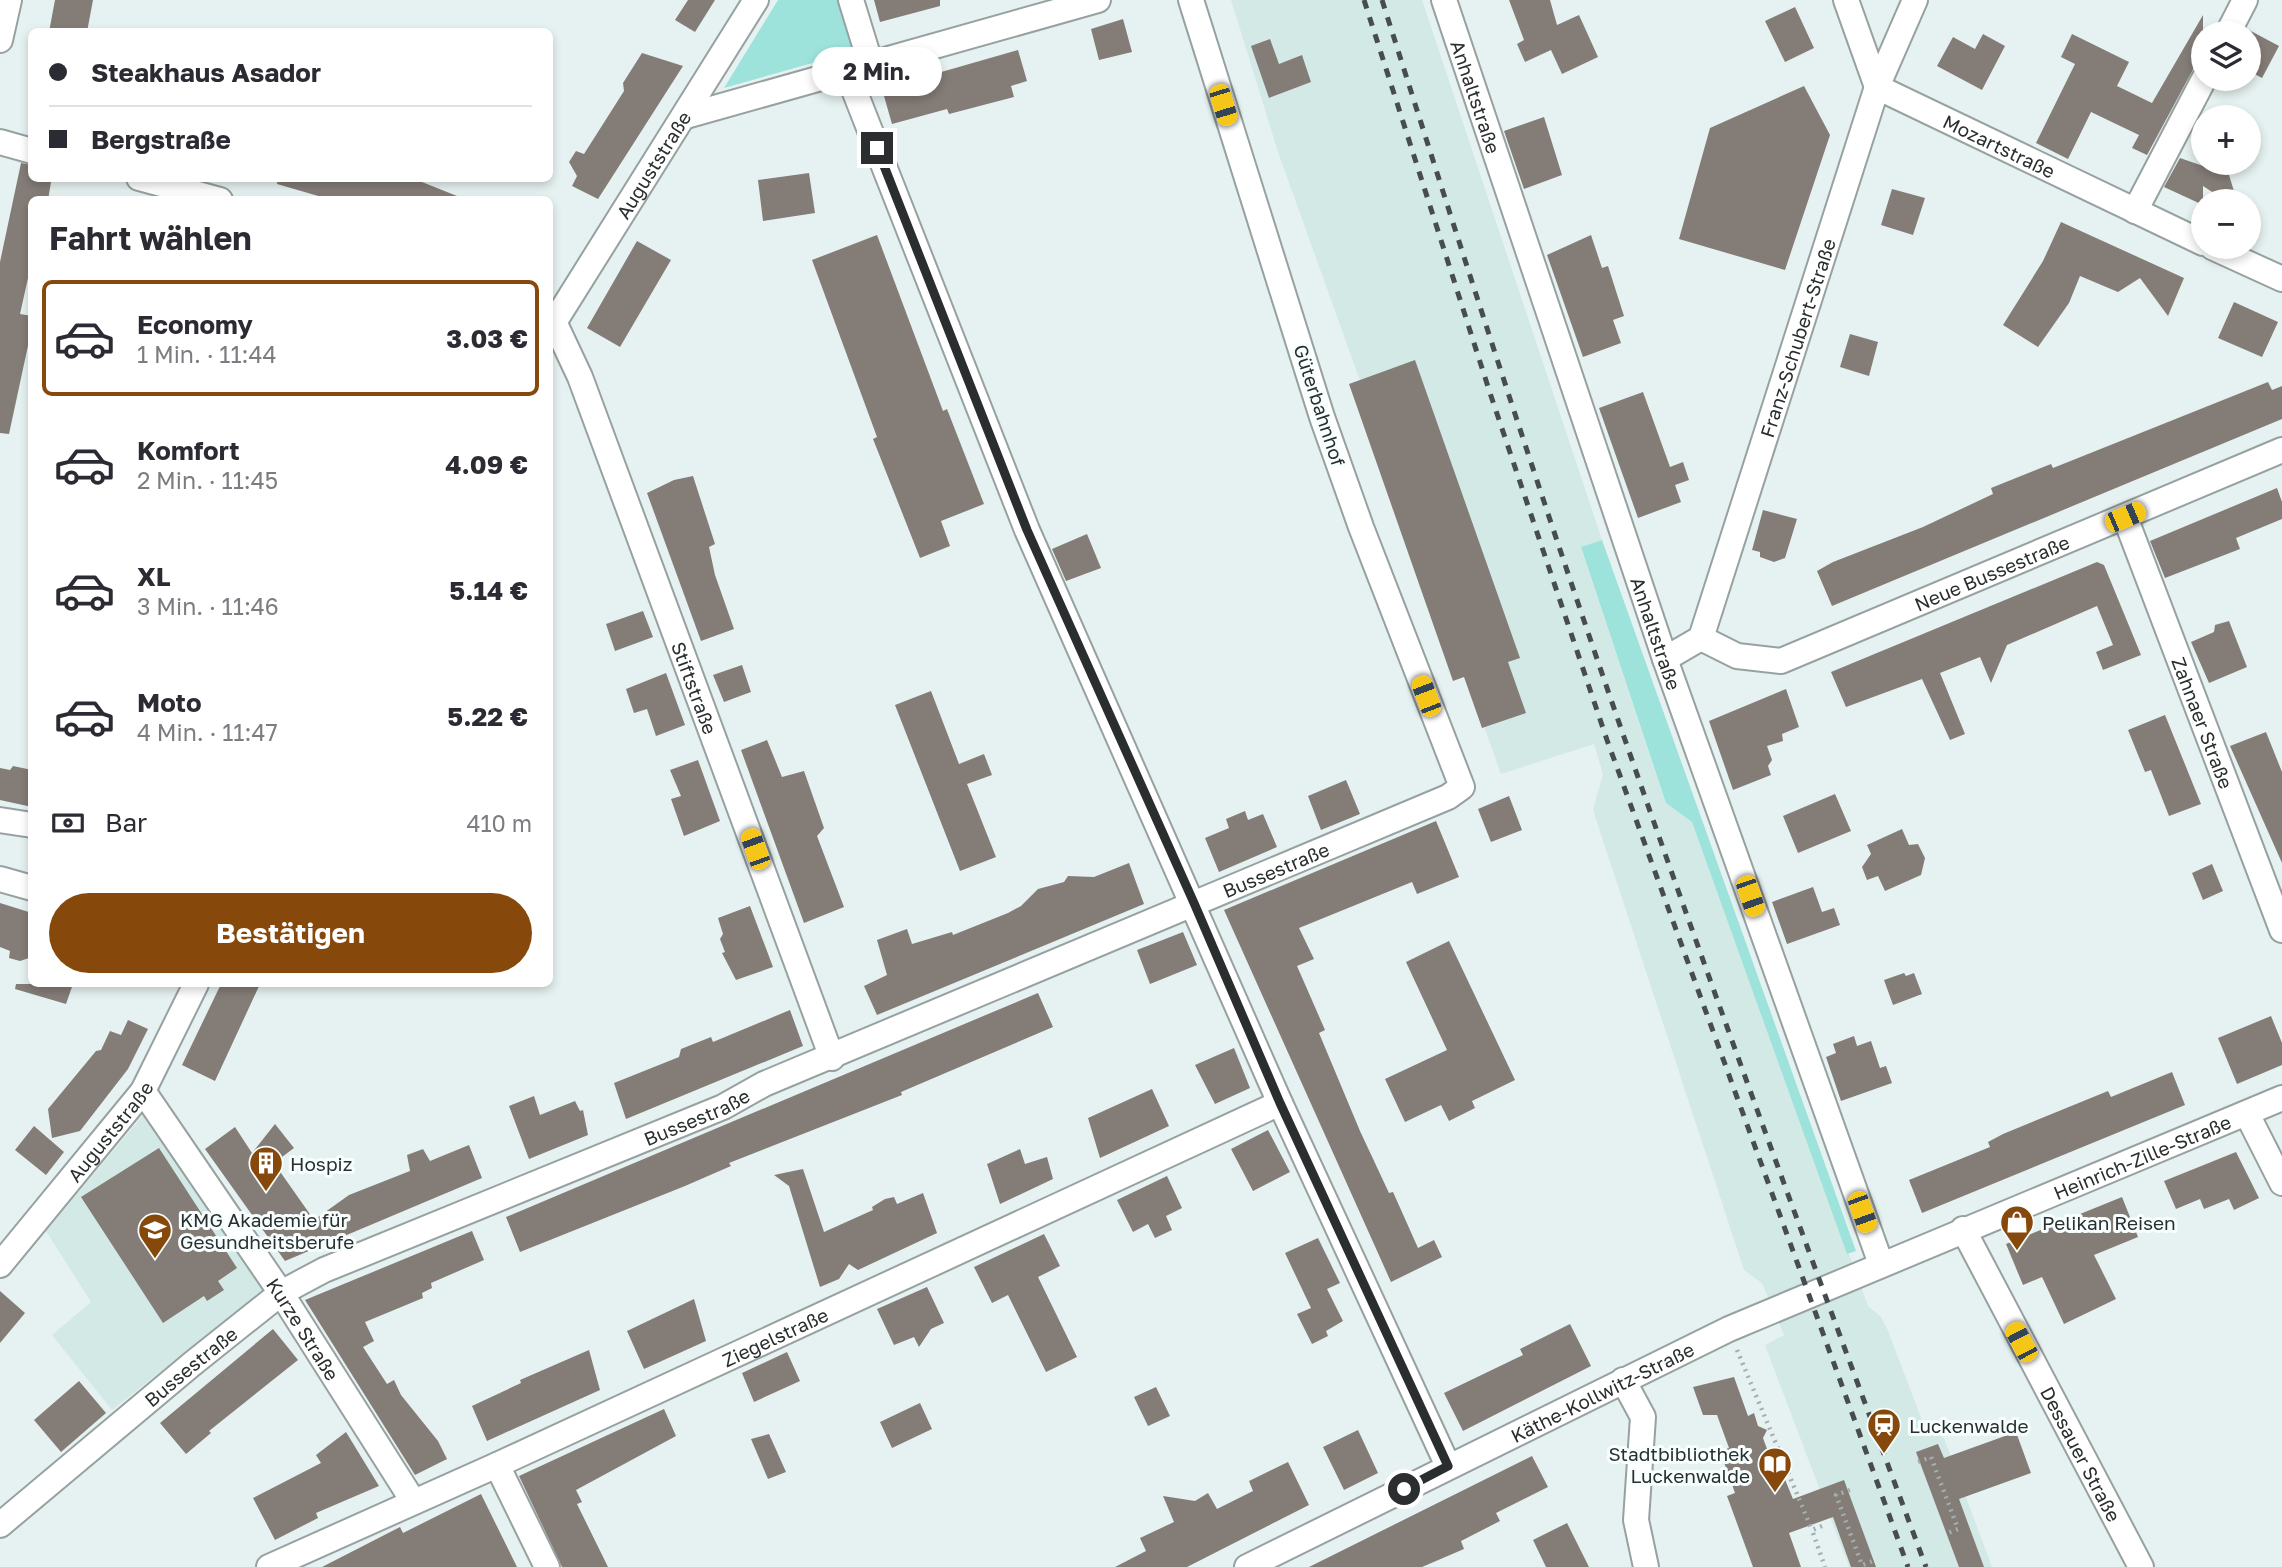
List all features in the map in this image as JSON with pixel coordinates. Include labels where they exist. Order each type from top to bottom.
[{"type":"street","points":[[0,40],[9,0]]},
{"type":"street","name":"Auguststraße","points":[[553,318],[686,116],[756,0]]},
{"type":"street","points":[[851,0],[872,65]]},
{"type":"street","points":[[686,116],[1098,0]]},
{"type":"street","name":"Güterbahnhof","points":[[1191,0],[1326,429],[1462,787],[1448,797]]},
{"type":"street","name":"Anhaltstraße","points":[[1444,0],[1665,659],[1881,1264]]},
{"type":"street","points":[[1846,0],[1877,88]]},
{"type":"street","name":"Franz-Schubert-Straße","points":[[1701,638],[1877,88],[1914,0]]},
{"type":"street","points":[[2234,21],[2245,0]]},
{"type":"street","points":[[846,72],[1027,530],[1194,903],[1280,1103],[1448,1466]]},
{"type":"street","name":"Mozartstraße","points":[[1877,88],[2191,237]]},
{"type":"street","points":[[2135,211],[2198,91]]},
{"type":"street","points":[[0,142],[28,149]]},
{"type":"street","points":[[154,182],[205,196]]},
{"type":"street","points":[[2240,259],[2281,277]]},
{"type":"street","name":"Stiftstraße","points":[[553,325],[580,377],[832,1058]]},
{"type":"street","name":"Neue Bussestraße","points":[[1701,638],[1737,656],[1782,661],[2282,450]]},
{"type":"street","name":"Zahnaer Straße","points":[[2125,517],[2282,930]]},
{"type":"street","points":[[1665,659],[1701,638]]},
{"type":"street","name":"Bussestraße","points":[[0,1525],[281,1293],[324,1270],[723,1107],[764,1084],[832,1058],[1448,797]]},
{"type":"street","points":[[0,820],[28,824]]},
{"type":"street","points":[[0,879],[28,887]]},
{"type":"street","name":"Auguststraße","points":[[0,1265],[144,1091],[195,987]]},
{"type":"street","name":"Kurze Straße","points":[[144,1091],[281,1293],[413,1501]]},
{"type":"street","name":"Heinrich-Zille-Straße","points":[[1964,1229],[2282,1098]]},
{"type":"street","name":"Ziegelstraße","points":[[270,1567],[1280,1103]]},
{"type":"street","points":[[2247,1114],[2282,1183]]},
{"type":"street","name":"Käthe-Kollwitz-Straße","points":[[1247,1567],[1728,1329],[1964,1229]]},
{"type":"street","name":"Dessauer Straße","points":[[1964,1229],[2141,1567]]},
{"type":"street","points":[[1623,1380],[1643,1418],[1636,1520],[1646,1567]]},
{"type":"street","points":[[497,1465],[547,1567]]},
{"type":"path","points":[[1728,1329],[1825,1567]]},
{"type":"path","points":[[1918,1462],[1931,1457],[1941,1482],[1958,1529],[1945,1534]]},
{"type":"path","points":[[1850,1490],[1836,1495],[1862,1565],[1875,1560]]},
{"type":"path","points":[[1812,1530],[1822,1527]]},
{"type":"shaded area","points":[[778,0],[837,0],[853,46],[848,53],[724,88]]},
{"type":"shaded area","points":[[1231,0],[1422,0],[1602,540],[1581,548],[1666,803],[1692,822],[1868,1306],[1881,1317],[1888,1331],[1925,1428],[1944,1438],[1992,1567],[1849,1567],[1765,1345],[1784,1335],[1762,1283],[1744,1270],[1593,810],[1603,774],[1594,744],[1501,774],[1278,152]]},
{"type":"shaded area","points":[[1602,540],[1856,1251],[1847,1254],[1692,822],[1666,803],[1581,547]]},
{"type":"shaded area","name":"KMG Akademie für Gesundheitsberufe","points":[[144,1114],[266,1288],[112,1410],[52,1335],[91,1302],[46,1231]]},
{"type":"building","points":[[55,0],[93,0],[88,28],[50,28]]},
{"type":"building","points":[[688,0],[715,0],[695,32],[675,20]]},
{"type":"building","points":[[874,0],[940,0],[940,6],[880,22]]},
{"type":"building","points":[[1509,0],[1550,0],[1557,25],[1579,15],[1598,57],[1562,74],[1551,50],[1525,62],[1517,44],[1524,40]]},
{"type":"building","points":[[1795,7],[1814,48],[1785,62],[1765,21]]},
{"type":"building","points":[[1123,19],[1132,52],[1099,60],[1091,29]]},
{"type":"building","points":[[1983,34],[2005,46],[1982,90],[1937,66],[1953,37],[1975,49]]},
{"type":"building","points":[[2072,34],[2129,62],[2117,86],[2152,103],[2191,36],[2191,73],[2147,155],[2132,148],[2139,135],[2091,112],[2068,159],[2036,143],[2075,64],[2061,57]]},
{"type":"building","points":[[2261,36],[2279,46],[2261,77]]},
{"type":"building","points":[[1270,39],[1279,64],[1302,55],[1311,82],[1269,98],[1251,46]]},
{"type":"building","points":[[1018,50],[1027,81],[1011,86],[1014,97],[949,114],[947,109],[892,124],[882,89]]},
{"type":"building","points":[[642,53],[683,66],[598,199],[572,186],[577,176],[569,162],[576,151],[584,154],[624,91],[623,83]]},
{"type":"building","points":[[1804,86],[1830,135],[1785,270],[1679,239],[1710,128]]},
{"type":"building","points":[[1544,117],[1562,175],[1524,189],[1504,131]]},
{"type":"building","points":[[2180,158],[2191,162],[2191,175],[2229,175],[2233,189],[2208,189],[2203,186],[2203,189],[2191,189],[2191,199],[2164,187]]},
{"type":"building","points":[[21,163],[28,164],[28,182],[51,182],[49,196],[28,196],[28,278],[20,314],[28,315],[28,346],[9,434],[0,433],[0,262]]},
{"type":"building","points":[[809,173],[815,213],[763,221],[758,180]]},
{"type":"building","points":[[422,182],[457,196],[318,196],[277,184]]},
{"type":"building","points":[[1892,189],[1925,198],[1913,235],[1881,225]]},
{"type":"building","points":[[2061,222],[2184,278],[2168,316],[2140,278],[2118,292],[2080,276],[2069,303],[2038,347],[2003,325],[2043,261]]},
{"type":"building","points":[[877,235],[943,411],[947,409],[984,504],[941,521],[950,546],[920,558],[873,439],[877,437],[812,260]]},
{"type":"building","points":[[1591,235],[1602,268],[1608,266],[1624,316],[1613,320],[1621,343],[1583,357],[1547,255]]},
{"type":"building","points":[[637,241],[671,260],[620,347],[587,328]]},
{"type":"building","points":[[2234,302],[2278,322],[2262,357],[2218,338]]},
{"type":"building","points":[[1850,334],[1878,342],[1869,376],[1840,367]]},
{"type":"building","points":[[1415,360],[1520,658],[1508,662],[1526,713],[1482,728],[1464,677],[1453,681],[1349,384]]},
{"type":"building","points":[[2268,382],[2272,390],[2282,386],[2282,419],[1832,606],[1817,571],[1833,562],[1923,527],[1993,494],[1991,488],[2051,464],[2053,468]]},
{"type":"building","points":[[1643,392],[1670,467],[1683,462],[1689,480],[1675,485],[1681,502],[1638,518],[1599,408]]},
{"type":"building","points":[[693,476],[715,544],[709,547],[715,575],[734,629],[701,641],[647,493],[674,480]]},
{"type":"building","points":[[2277,488],[2282,502],[2282,519],[2236,538],[2240,549],[2165,578],[2150,541]]},
{"type":"building","points":[[1763,510],[1797,519],[1785,558],[1774,562],[1760,557],[1760,552],[1752,550]]},
{"type":"building","points":[[1087,534],[1101,568],[1066,581],[1052,549]]},
{"type":"building","points":[[2097,562],[2104,565],[2141,655],[2103,670],[2096,652],[2113,645],[2097,606],[2007,645],[1991,683],[1980,657],[1940,673],[1965,734],[1950,740],[1922,679],[1846,707],[1831,672]]},
{"type":"building","points":[[643,611],[653,637],[615,651],[606,624]]},
{"type":"building","points":[[2229,621],[2247,667],[2209,683],[2191,642],[2214,632],[2215,625]]},
{"type":"building","points":[[742,665],[751,692],[724,702],[713,675]]},
{"type":"building","points":[[666,673],[685,725],[656,736],[647,709],[634,713],[626,689]]},
{"type":"building","points":[[1786,689],[1799,727],[1782,734],[1783,741],[1767,746],[1772,760],[1768,766],[1771,775],[1733,790],[1709,721]]},
{"type":"building","points":[[931,691],[959,764],[984,754],[992,775],[967,784],[996,857],[960,871],[895,705]]},
{"type":"building","points":[[2165,715],[2201,804],[2169,816],[2151,770],[2145,772],[2128,730]]},
{"type":"building","points":[[2266,732],[2282,772],[2282,863],[2230,746]]},
{"type":"building","points":[[767,740],[782,777],[804,771],[824,828],[817,836],[844,907],[804,923],[741,750]]},
{"type":"building","points":[[698,760],[720,821],[684,836],[671,799],[681,796],[670,770]]},
{"type":"building","points":[[13,766],[28,769],[28,806],[0,800],[0,768],[10,770]]},
{"type":"building","points":[[1346,780],[1360,814],[1321,830],[1308,796]]},
{"type":"building","points":[[1835,794],[1851,831],[1798,853],[1783,816]]},
{"type":"building","points":[[1509,796],[1522,830],[1491,842],[1478,809]]},
{"type":"building","points":[[1245,811],[1248,820],[1263,814],[1277,847],[1219,872],[1205,838],[1229,828],[1226,819]]},
{"type":"building","points":[[1436,821],[1459,877],[1417,894],[1412,882],[1299,928],[1314,959],[1297,966],[1325,1030],[1319,1033],[1360,1131],[1389,1193],[1393,1192],[1418,1248],[1434,1240],[1442,1257],[1391,1282],[1224,910]]},
{"type":"building","points":[[1902,829],[1909,845],[1918,844],[1925,858],[1921,875],[1885,891],[1878,876],[1867,880],[1862,867],[1871,854],[1867,845]]},
{"type":"building","points":[[1129,863],[1144,904],[877,1015],[864,986],[887,975],[877,940],[907,929],[912,944],[952,932],[953,935],[1008,913],[1021,906],[1038,889],[1064,882],[1068,876],[1094,877]]},
{"type":"building","points":[[2212,864],[2223,891],[2203,900],[2192,873]]},
{"type":"building","points":[[1813,887],[1822,912],[1834,908],[1840,925],[1787,944],[1772,902]]},
{"type":"building","points":[[0,903],[28,912],[28,958],[20,961],[9,958],[10,951],[0,947]]},
{"type":"building","points":[[750,906],[773,967],[736,980],[722,953],[725,952],[720,939],[723,934],[718,918]]},
{"type":"building","points":[[1183,932],[1197,965],[1150,984],[1137,950]]},
{"type":"building","points":[[1449,941],[1515,1080],[1472,1101],[1475,1108],[1449,1121],[1441,1105],[1405,1122],[1385,1079],[1447,1050],[1406,962]]},
{"type":"building","points":[[1904,973],[1906,976],[1914,973],[1922,994],[1893,1005],[1884,980]]},
{"type":"building","points":[[16,984],[28,984],[28,987],[72,987],[66,1004],[15,989]]},
{"type":"building","points":[[220,987],[259,987],[215,1081],[182,1065]]},
{"type":"building","points":[[1038,993],[1053,1027],[901,1092],[902,1095],[729,1163],[731,1166],[685,1186],[520,1252],[506,1217]]},
{"type":"building","points":[[790,1010],[803,1046],[626,1119],[614,1083],[679,1057],[681,1049],[711,1037],[713,1042]]},
{"type":"building","points":[[2271,1016],[2282,1043],[2282,1065],[2237,1084],[2218,1038]]},
{"type":"building","points":[[128,1020],[148,1029],[128,1069],[80,1131],[52,1138],[48,1109],[96,1051],[101,1050],[110,1031],[121,1035]]},
{"type":"building","points":[[1854,1036],[1857,1046],[1871,1041],[1880,1068],[1886,1066],[1892,1083],[1841,1101],[1826,1057],[1836,1053],[1833,1044]]},
{"type":"building","points":[[1234,1048],[1250,1088],[1215,1104],[1195,1065]]},
{"type":"building","points":[[2172,1072],[2185,1105],[1922,1213],[1909,1180],[1990,1147],[1988,1142],[2003,1134],[2108,1091],[2111,1097]]},
{"type":"building","points":[[1152,1089],[1169,1126],[1100,1158],[1088,1118]]},
{"type":"building","points":[[534,1096],[540,1115],[575,1101],[580,1111],[583,1110],[588,1135],[529,1159],[509,1106]]},
{"type":"building","points":[[275,1124],[294,1148],[274,1163],[314,1220],[349,1195],[410,1171],[407,1155],[423,1149],[430,1161],[469,1145],[482,1178],[285,1261],[205,1149],[235,1127],[252,1153]]},
{"type":"building","points":[[34,1126],[64,1152],[46,1175],[15,1150]]},
{"type":"building","points":[[1268,1130],[1290,1172],[1253,1191],[1231,1149]]},
{"type":"building","points":[[159,1148],[237,1268],[218,1281],[224,1290],[207,1301],[204,1296],[163,1323],[81,1197]]},
{"type":"building","points":[[1020,1149],[1025,1164],[1047,1157],[1053,1179],[1000,1204],[987,1164]]},
{"type":"building","points":[[2236,1152],[2259,1198],[2234,1210],[2229,1199],[2204,1209],[2200,1199],[2176,1209],[2164,1181]]},
{"type":"building","points":[[803,1169],[824,1232],[873,1210],[872,1207],[885,1199],[894,1197],[897,1204],[923,1193],[937,1233],[858,1270],[849,1264],[839,1279],[820,1287],[789,1186],[774,1175]]},
{"type":"building","points":[[1167,1176],[1182,1208],[1166,1216],[1172,1230],[1155,1238],[1148,1224],[1133,1232],[1117,1200]]},
{"type":"building","points":[[2122,1197],[2138,1237],[2094,1255],[2116,1299],[2064,1324],[2042,1277],[2023,1285],[2006,1244]]},
{"type":"building","points":[[472,1231],[484,1260],[431,1283],[432,1288],[422,1293],[423,1298],[365,1322],[374,1341],[363,1347],[387,1384],[394,1380],[401,1395],[438,1441],[447,1459],[415,1475],[305,1300]]},
{"type":"building","points":[[1044,1234],[1060,1266],[1038,1277],[1077,1357],[1046,1372],[1008,1295],[992,1303],[974,1267]]},
{"type":"building","points":[[1318,1238],[1340,1283],[1327,1289],[1343,1321],[1326,1331],[1328,1336],[1312,1344],[1297,1314],[1311,1308],[1285,1253]]},
{"type":"building","points":[[927,1287],[944,1323],[931,1329],[919,1347],[914,1337],[894,1345],[877,1309]]},
{"type":"building","points":[[0,1291],[25,1313],[0,1343]]},
{"type":"building","points":[[694,1299],[706,1341],[644,1369],[627,1331]]},
{"type":"building","points":[[1570,1324],[1591,1366],[1463,1431],[1444,1393],[1523,1355],[1520,1349]]},
{"type":"building","points":[[273,1329],[298,1360],[209,1431],[211,1433],[186,1454],[160,1423]]},
{"type":"building","points":[[589,1350],[600,1390],[487,1441],[472,1406],[521,1383],[520,1380]]},
{"type":"building","points":[[787,1352],[800,1381],[754,1402],[742,1373]]},
{"type":"building","points":[[1734,1377],[1748,1416],[1754,1413],[1758,1426],[1767,1430],[1763,1438],[1778,1479],[1784,1477],[1793,1499],[1844,1480],[1876,1567],[1851,1567],[1833,1517],[1789,1533],[1801,1567],[1753,1567],[1727,1496],[1735,1493],[1720,1451],[1729,1448],[1717,1415],[1703,1415],[1693,1387]]},
{"type":"building","points":[[79,1381],[106,1413],[61,1452],[34,1420]]},
{"type":"building","points":[[1156,1387],[1170,1416],[1148,1426],[1134,1397]]},
{"type":"building","points":[[920,1403],[932,1429],[892,1448],[880,1422]]},
{"type":"building","points":[[664,1409],[676,1436],[576,1490],[582,1502],[577,1504],[608,1567],[562,1567],[519,1476]]},
{"type":"building","points":[[1358,1430],[1378,1473],[1344,1490],[1323,1447]]},
{"type":"building","points":[[346,1432],[379,1486],[316,1513],[318,1518],[275,1540],[253,1498],[321,1463],[316,1455]]},
{"type":"building","points":[[2016,1432],[2031,1473],[1959,1499],[1984,1567],[1959,1567],[1916,1452],[1938,1444],[1944,1458]]},
{"type":"building","points":[[769,1434],[786,1472],[768,1479],[751,1439]]},
{"type":"building","points":[[1532,1456],[1548,1487],[1496,1513],[1500,1521],[1461,1541],[1464,1549],[1422,1567],[1309,1567]]},
{"type":"building","points":[[1288,1462],[1309,1505],[1187,1567],[1115,1567],[1146,1551],[1140,1538],[1174,1522],[1163,1496],[1195,1501],[1208,1493],[1217,1509],[1253,1491],[1249,1481]]},
{"type":"building","points":[[481,1494],[517,1567],[322,1567],[400,1527],[403,1533]]},
{"type":"building","points":[[1567,1523],[1589,1567],[1546,1567],[1533,1540]]},
{"type":"railway","points":[[1364,0],[1490,393],[1607,740],[1908,1567]]},
{"type":"railway","points":[[1382,0],[1592,645],[1773,1153],[1926,1567]]},
{"type":"place","name":"Hospiz","points":[[266,1193]]},
{"type":"place","name":"Pelikan Reisen","points":[[2017,1252]]},
{"type":"place","name":"KMG Akademie für Gesundheitsberufe","points":[[155,1260]]},
{"type":"place","name":"Luckenwalde","points":[[1884,1455]]},
{"type":"place","name":"Stadtbibliothek Luckenwalde","points":[[1775,1494]]},
{"type":"route","points":[[877,148],[1027,530],[1194,903],[1280,1103],[1448,1466],[1404,1489]]}]
